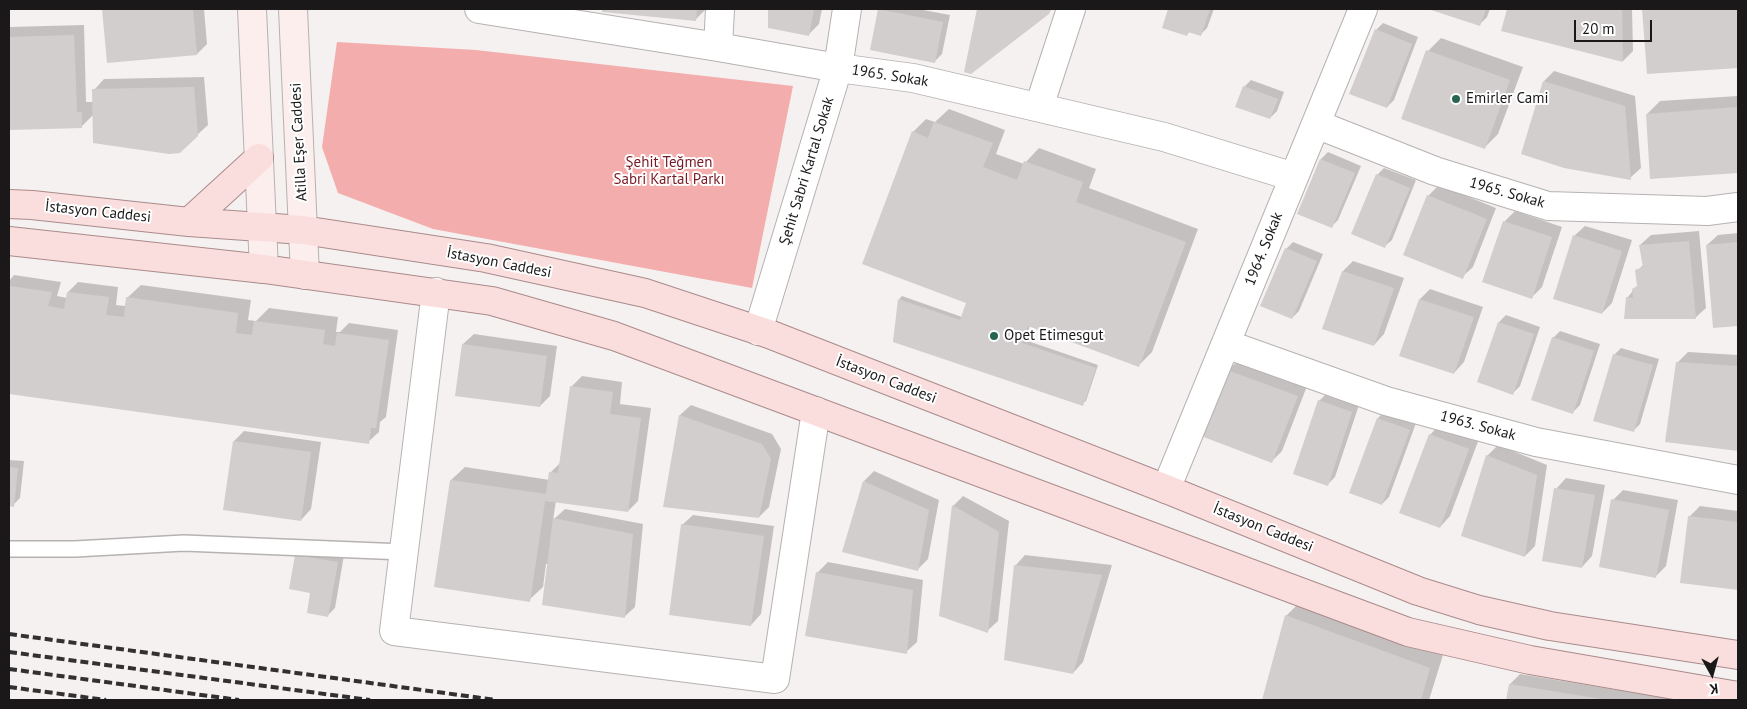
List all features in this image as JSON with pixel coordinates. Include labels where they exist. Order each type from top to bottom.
[{"type":"main road","points":[[252,9],[264,269]]},
{"type":"main road","name":"Atilla Eşer Caddesi","points":[[293,9],[305,274]]},
{"type":"main road","points":[[189,222],[259,158]]},
{"type":"main road","name":"İstasyon Caddesi","points":[[9,204],[189,222],[303,230],[486,258],[645,293],[758,331],[1166,489],[1418,591],[1479,610],[1550,626],[1738,655]]},
{"type":"main road","points":[[9,241],[305,274],[492,301],[614,336],[1408,632],[1530,660],[1738,696]]},
{"type":"street","name":"1965. Sokak","points":[[480,9],[550,14],[718,47],[838,68],[913,78],[1164,137],[1294,176]]},
{"type":"street","points":[[718,47],[720,9]]},
{"type":"street","name":"Şehit Sabri Kartal Sokak","points":[[758,331],[838,68],[847,9]]},
{"type":"street","points":[[1039,108],[1071,9]]},
{"type":"street","name":"1964. Sokak","points":[[1166,489],[1363,9]]},
{"type":"street","name":"1965. Sokak","points":[[1316,124],[1435,171],[1548,206],[1706,211],[1738,208]]},
{"type":"street","points":[[436,292],[394,631],[774,678],[816,411]]},
{"type":"street","name":"1963. Sokak","points":[[1226,344],[1386,401],[1536,442],[1738,480]]},
{"type":"lane","points":[[9,549],[75,549],[184,543],[404,552]]},
{"type":"green space","name":"Şehit Teğmen Sabri Kartal Parkı","points":[[337,42],[476,50],[793,86],[752,288],[433,229],[338,193],[322,147]]},
{"type":"building","points":[[102,9],[193,9],[197,55],[107,63]]},
{"type":"building","points":[[602,9],[697,9],[696,21],[602,12]]},
{"type":"building","points":[[768,9],[814,9],[809,36],[768,28]]},
{"type":"building","points":[[878,9],[943,22],[935,63],[870,50]]},
{"type":"building","points":[[977,9],[1051,9],[1049,14],[971,74],[964,72]]},
{"type":"building","points":[[1168,9],[1210,9],[1201,36],[1188,32],[1187,36],[1162,28]]},
{"type":"building","points":[[1428,9],[1486,9],[1480,26]]},
{"type":"building","points":[[1507,9],[1622,9],[1623,62],[1501,31]]},
{"type":"building","points":[[1642,9],[1738,9],[1738,68],[1647,74]]},
{"type":"building","points":[[1375,29],[1412,44],[1387,108],[1349,94]]},
{"type":"building","points":[[74,35],[77,112],[82,112],[82,128],[9,130],[9,37]]},
{"type":"building","name":"Emirler Cami","points":[[1426,50],[1510,80],[1485,149],[1401,119]]},
{"type":"building","points":[[1543,81],[1625,106],[1631,180],[1564,168],[1521,154]]},
{"type":"building","points":[[1243,86],[1278,99],[1270,119],[1235,107]]},
{"type":"building","points":[[194,87],[198,136],[180,153],[169,154],[93,143],[92,89]]},
{"type":"building","points":[[1738,107],[1738,173],[1650,179],[1646,114]]},
{"type":"building","points":[[934,122],[993,143],[983,167],[1017,180],[1024,161],[1083,182],[1076,202],[1186,242],[1139,367],[1028,326],[1022,343],[1096,368],[1083,406],[893,342],[898,299],[960,320],[966,303],[862,264],[912,131],[928,138]]},
{"type":"building","points":[[1320,159],[1355,173],[1332,228],[1297,214]]},
{"type":"building","points":[[1376,174],[1410,188],[1385,248],[1351,234]]},
{"type":"building","points":[[1427,195],[1487,219],[1463,279],[1403,255]]},
{"type":"building","points":[[1503,221],[1552,237],[1532,299],[1482,282]]},
{"type":"building","points":[[1573,235],[1622,251],[1602,314],[1553,299]]},
{"type":"building","points":[[1689,241],[1696,319],[1624,319],[1626,297],[1633,298],[1632,289],[1637,286],[1635,270],[1643,267],[1639,245]]},
{"type":"building","points":[[1738,242],[1738,326],[1713,328],[1706,245]]},
{"type":"building","points":[[1285,248],[1317,261],[1292,319],[1260,306]]},
{"type":"building","points":[[1342,271],[1394,288],[1374,346],[1322,329]]},
{"type":"building","points":[[9,286],[52,292],[48,306],[64,309],[67,292],[109,297],[106,315],[124,317],[126,297],[238,313],[236,333],[252,335],[254,321],[325,330],[323,344],[335,346],[337,333],[389,340],[376,428],[371,428],[369,444],[9,394]]},
{"type":"building","points":[[1419,299],[1474,317],[1454,374],[1399,356]]},
{"type":"building","points":[[1498,322],[1534,334],[1513,395],[1477,382]]},
{"type":"building","points":[[1552,337],[1594,351],[1573,414],[1531,400]]},
{"type":"building","points":[[462,344],[547,356],[540,407],[455,396]]},
{"type":"building","points":[[1613,354],[1653,365],[1634,432],[1593,421]]},
{"type":"building","points":[[1676,362],[1738,366],[1738,451],[1665,442]]},
{"type":"building","points":[[1227,370],[1298,396],[1272,463],[1201,436]]},
{"type":"building","points":[[570,386],[613,392],[610,414],[641,418],[628,512],[545,501],[530,602],[434,587],[450,480],[546,494],[549,472],[558,473]]},
{"type":"building","points":[[1318,400],[1352,412],[1328,486],[1293,474]]},
{"type":"building","points":[[679,415],[762,444],[771,459],[759,518],[663,507]]},
{"type":"building","points":[[1377,418],[1410,430],[1382,505],[1349,493]]},
{"type":"building","points":[[1429,434],[1469,449],[1440,528],[1399,513]]},
{"type":"building","points":[[233,441],[311,452],[301,521],[223,510]]},
{"type":"building","points":[[1486,455],[1537,475],[1525,557],[1461,536]]},
{"type":"building","points":[[9,467],[18,468],[14,507],[9,506]]},
{"type":"building","points":[[863,481],[929,510],[918,571],[842,552]]},
{"type":"building","points":[[1554,488],[1595,495],[1582,568],[1542,561]]},
{"type":"building","points":[[1611,499],[1669,510],[1656,578],[1599,567]]},
{"type":"building","points":[[952,505],[999,532],[988,633],[939,616]]},
{"type":"building","points":[[1688,516],[1738,522],[1738,590],[1680,583]]},
{"type":"building","points":[[553,518],[633,534],[625,618],[542,605]]},
{"type":"building","points":[[681,524],[764,536],[751,626],[669,615]]},
{"type":"building","points":[[295,555],[338,562],[328,617],[307,613],[310,593],[289,589]]},
{"type":"building","points":[[1014,565],[1102,575],[1073,674],[1004,660]]},
{"type":"building","points":[[816,572],[913,590],[907,654],[805,636]]},
{"type":"building","points":[[1285,615],[1430,668],[1421,700],[1262,700]]},
{"type":"building","points":[[1509,684],[1601,699],[1601,700],[1506,700]]},
{"type":"railway","points":[[9,634],[496,700]]},
{"type":"railway","points":[[9,652],[370,700]]},
{"type":"railway","points":[[9,669],[239,700]]},
{"type":"railway","points":[[9,687],[106,700]]},
{"type":"place","name":"Emirler Cami","points":[[1456,99]]},
{"type":"place","name":"Opet Etimesgut","points":[[994,336]]}]
